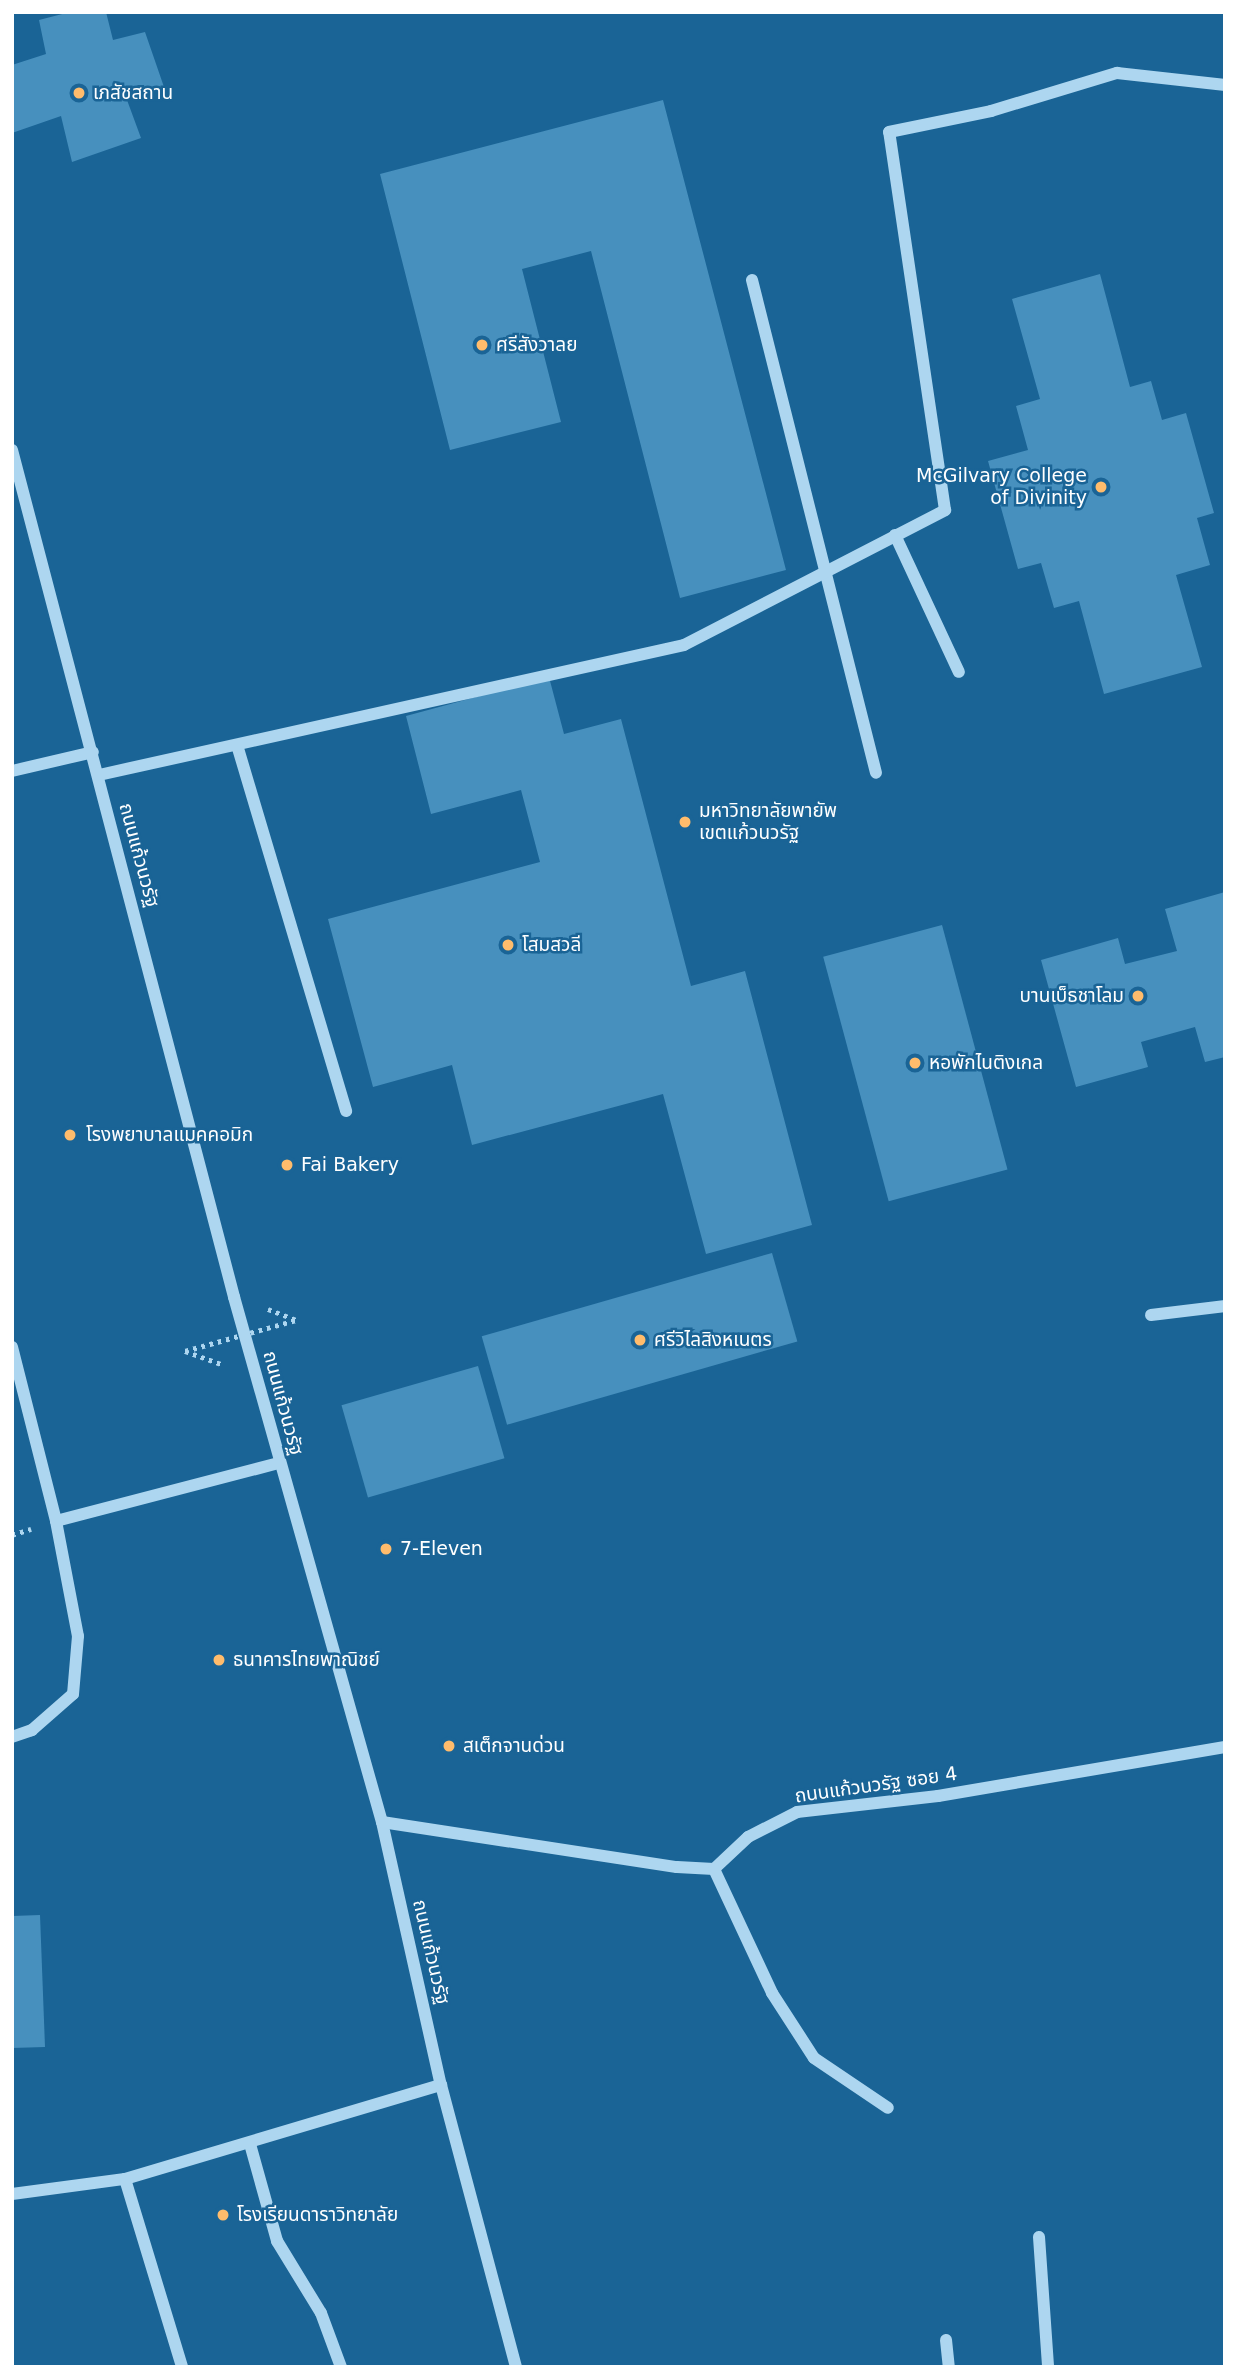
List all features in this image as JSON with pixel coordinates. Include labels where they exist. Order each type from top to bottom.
[{"type":"street","points":[[99,775],[684,645],[945,510],[889,132],[991,111],[1116,73],[1225,85]]},
{"type":"street","points":[[752,280],[876,773]]},
{"type":"street","name":"ถนนแก้วนวรัฐ","points":[[12,450],[279,1463],[382,1822],[441,2085],[516,2367]]},
{"type":"street","points":[[895,535],[959,672]]},
{"type":"street","points":[[237,745],[346,1111]]},
{"type":"street","points":[[12,771],[93,752]]},
{"type":"street","points":[[1151,1315],[1225,1306]]},
{"type":"street","points":[[12,1347],[56,1521],[78,1636],[73,1694],[32,1730],[12,1737]]},
{"type":"street","points":[[56,1521],[279,1463]]},
{"type":"street","name":"ถนนแก้วนวรัฐ ซอย 4","points":[[714,1869],[748,1837],[797,1812],[938,1796],[1225,1746]]},
{"type":"street","points":[[382,1822],[677,1867],[714,1869],[772,1993],[814,2058],[888,2108]]},
{"type":"street","points":[[12,2194],[125,2179],[441,2085]]},
{"type":"street","points":[[250,2144],[277,2241],[321,2313],[341,2367]]},
{"type":"street","points":[[125,2179],[182,2367]]},
{"type":"street","points":[[1039,2237],[1048,2367]]},
{"type":"street","points":[[946,2340],[949,2367]]},
{"type":"path","points":[[185,1351],[296,1320]]},
{"type":"building","name":"เภสัชสถาน","points":[[70,12],[106,12],[113,40],[145,32],[164,87],[127,100],[141,138],[72,162],[61,116],[12,133],[12,65],[46,54],[39,20]]},
{"type":"building","name":"ศรีสังวาลย","points":[[663,100],[786,570],[680,598],[591,251],[522,269],[561,422],[450,450],[380,174]]},
{"type":"building","name":"McGilvary College of Divinity","points":[[1100,274],[1130,387],[1151,381],[1162,420],[1186,413],[1214,513],[1197,518],[1210,565],[1176,575],[1202,667],[1104,694],[1079,601],[1054,608],[1041,563],[1018,569],[988,461],[1028,450],[1016,406],[1040,399],[1012,299]]},
{"type":"building","name":"โสมสวลี","points":[[549,677],[564,734],[621,719],[691,986],[745,971],[812,1225],[706,1254],[663,1094],[472,1145],[452,1065],[373,1087],[328,919],[540,862],[521,790],[431,814],[406,716]]},
{"type":"building","name":"บานเบ็ธชาโลม","points":[[1225,892],[1225,1057],[1205,1062],[1195,1027],[1141,1042],[1148,1067],[1076,1087],[1041,960],[1118,938],[1125,964],[1177,951],[1165,909]]},
{"type":"building","name":"หอพักไนติงเกล","points":[[942,925],[1007,1169],[889,1201],[823,957]]},
{"type":"building","name":"ศรีวิไลสิงหเนตร","points":[[772,1253],[797,1341],[507,1425],[482,1336]]},
{"type":"building","points":[[478,1366],[504,1458],[368,1497],[342,1405]]},
{"type":"building","points":[[40,1915],[45,2047],[12,2048],[12,1916]]},
{"type":"place","name":"เภสัชสถาน","points":[[79,93]]},
{"type":"place","name":"ศรีสังวาลย","points":[[482,345]]},
{"type":"place","name":"McGilvary College of Divinity","points":[[1101,487]]},
{"type":"place","name":"มหาวิทยาลัยพายัพ เขตแก้วนวรัฐ","points":[[685,822]]},
{"type":"place","name":"โสมสวลี","points":[[508,945]]},
{"type":"place","name":"บานเบ็ธชาโลม","points":[[1138,996]]},
{"type":"place","name":"หอพักไนติงเกล","points":[[915,1063]]},
{"type":"place","name":"โรงพยาบาลแมคคอมิก","points":[[70,1135]]},
{"type":"place","name":"Fai Bakery","points":[[287,1165]]},
{"type":"place","name":"ศรีวิไลสิงหเนตร","points":[[640,1340]]},
{"type":"place","name":"7-Eleven","points":[[386,1549]]},
{"type":"place","name":"ธนาคารไทยพาณิชย์","points":[[219,1660]]},
{"type":"place","name":"สเต็กจานด่วน","points":[[449,1746]]},
{"type":"place","name":"โรงเรียนดาราวิทยาลัย","points":[[223,2215]]}]
